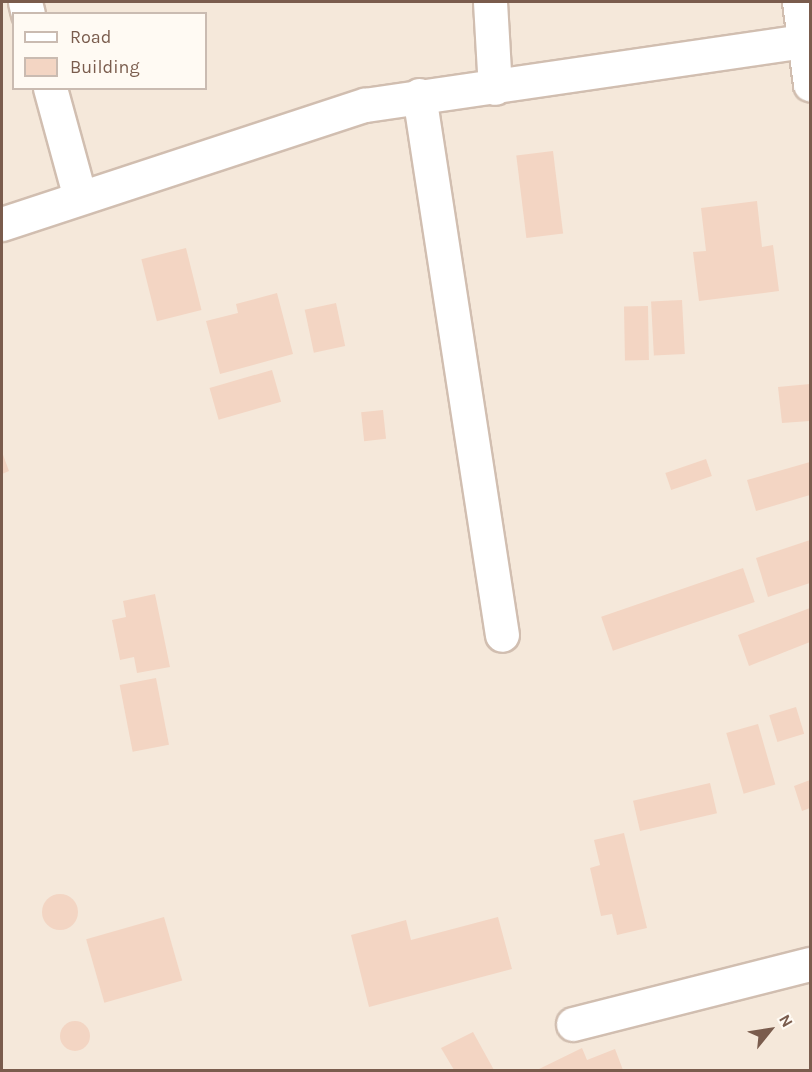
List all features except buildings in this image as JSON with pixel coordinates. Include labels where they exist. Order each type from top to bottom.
[{"type":"street","points":[[490,2],[495,88]]},
{"type":"street","points":[[799,2],[802,41],[810,84]]},
{"type":"street","points":[[2,224],[79,194],[365,105],[420,95],[495,88],[802,41]]},
{"type":"street","points":[[51,90],[79,194]]},
{"type":"street","points":[[420,95],[502,635]]},
{"type":"street","points":[[573,1024],[810,964]]},
{"type":"shaded area","points":[[2,2],[810,2],[810,1070],[2,1070]]}]
